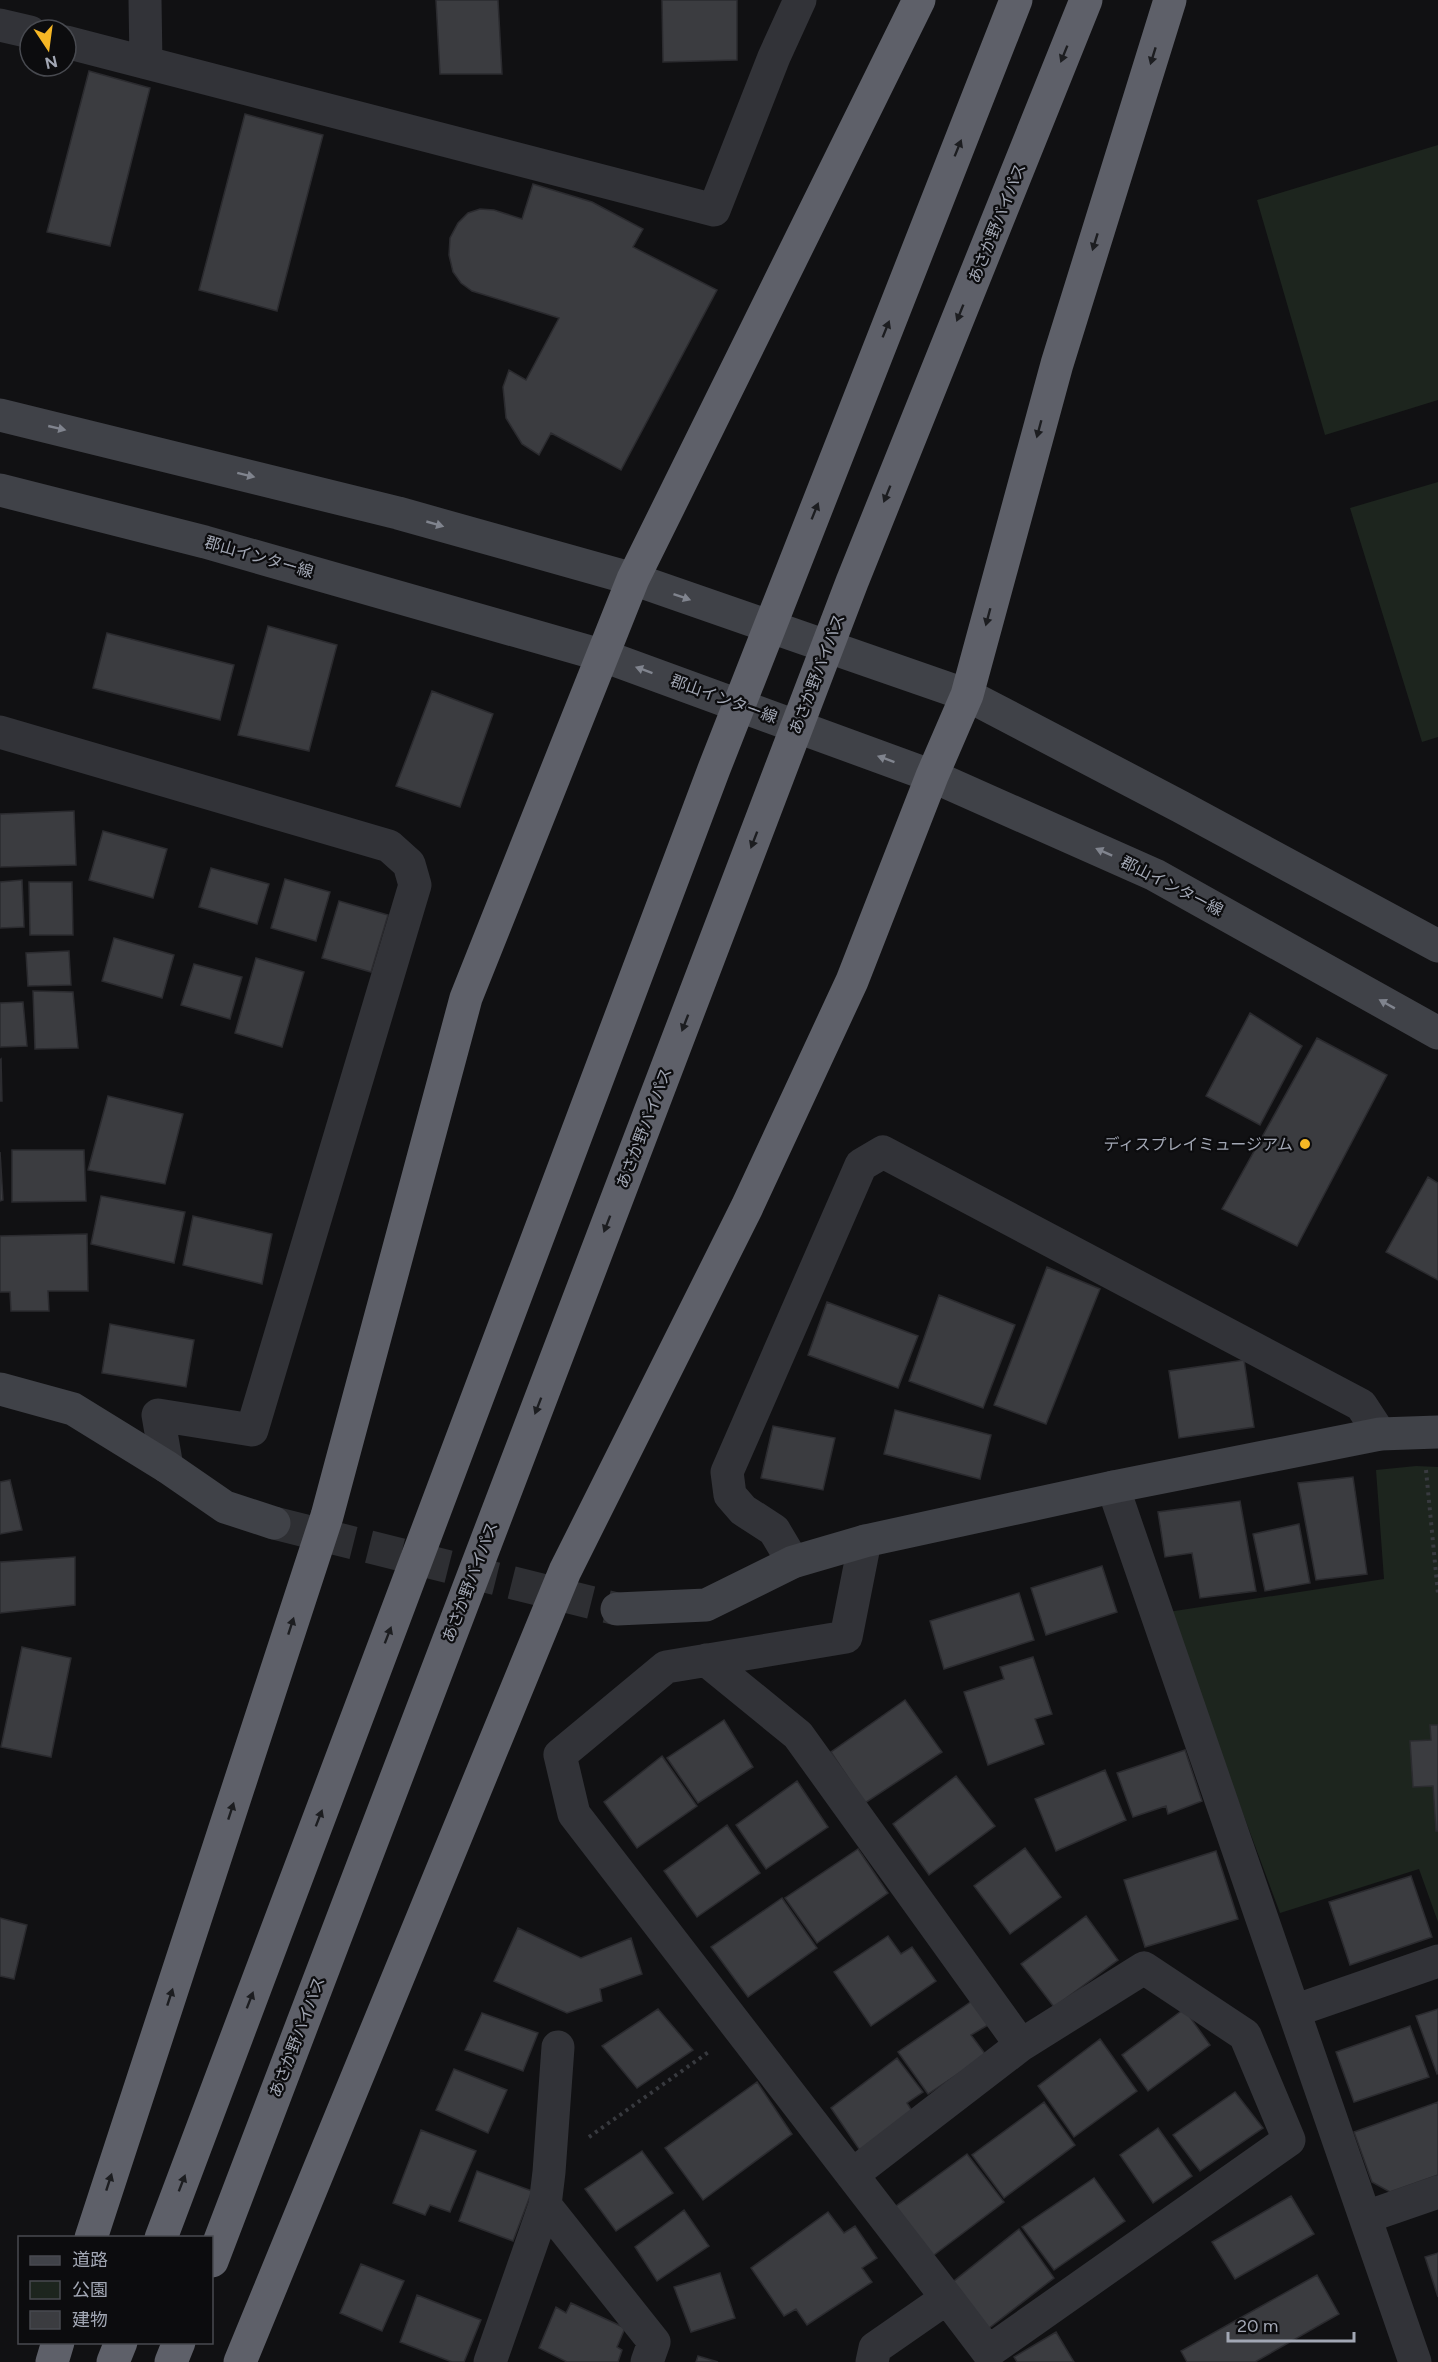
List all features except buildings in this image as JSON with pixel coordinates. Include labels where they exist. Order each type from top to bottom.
[{"type":"highway","points":[[92,2236],[327,1516],[466,998],[633,579],[919,0]]},
{"type":"highway","points":[[162,2236],[714,769],[1016,0]]},
{"type":"highway","name":"あさか野バイパス","points":[[213,2258],[852,582],[1086,0]]},
{"type":"highway","points":[[240,2362],[565,1571],[747,1207],[852,981],[932,776],[967,695],[1057,364],[1170,0]]},
{"type":"highway","points":[[52,2362],[58,2344]]},
{"type":"highway","points":[[113,2362],[121,2344]]},
{"type":"highway","points":[[171,2362],[179,2344]]},
{"type":"street","points":[[145,0],[146,63]]},
{"type":"street","points":[[78,45],[714,210],[774,57],[800,0]]},
{"type":"street","points":[[0,25],[18,29]]},
{"type":"street","points":[[0,415],[398,513],[633,579],[967,695],[1181,807],[1438,946]]},
{"type":"street","name":"郡山インター線","points":[[0,490],[205,542],[601,655],[932,776],[1155,874],[1438,1033]]},
{"type":"street","points":[[0,732],[388,846],[409,864],[415,885],[252,1430],[158,1415],[167,1467]]},
{"type":"street","points":[[793,1562],[774,1530],[743,1510],[730,1495],[727,1472],[861,1165],[883,1152],[1361,1406],[1380,1434]]},
{"type":"street","points":[[0,1389],[73,1409],[167,1467],[225,1507],[274,1523]]},
{"type":"street","points":[[617,1609],[706,1605],[793,1562],[865,1541],[1113,1487],[1380,1434],[1430,1431]]},
{"type":"street","points":[[1113,1487],[1415,2362]]},
{"type":"street","points":[[852,2175],[1021,2045],[1144,1968],[1245,2035],[1289,2140],[988,2352],[574,1814],[560,1755],[666,1667],[846,1637],[865,1541]]},
{"type":"street","points":[[706,1660],[798,1735],[1021,2045]]},
{"type":"street","points":[[1294,2011],[1438,1961]]},
{"type":"street","points":[[490,2362],[545,2205],[558,2047]]},
{"type":"street","points":[[1366,2217],[1438,2192]]},
{"type":"street","points":[[545,2205],[654,2342],[647,2362]]},
{"type":"street","points":[[872,2362],[875,2348],[947,2298]]},
{"type":"path","points":[[1430,1431],[1438,1594]]},
{"type":"path","points":[[550,2166],[740,2030]]},
{"type":"green space","points":[[1438,145],[1438,400],[1325,435],[1257,200]]},
{"type":"green space","points":[[1438,482],[1438,737],[1422,742],[1350,508]]},
{"type":"green space","points":[[1416,1466],[1438,1467],[1438,1922],[1419,1869],[1280,1913],[1168,1612],[1384,1579],[1376,1470]]},
{"type":"tunnel","points":[[274,1523],[617,1609]]},
{"type":"place","name":"ディスプレイミュージアム","points":[[1305,1144]]}]
